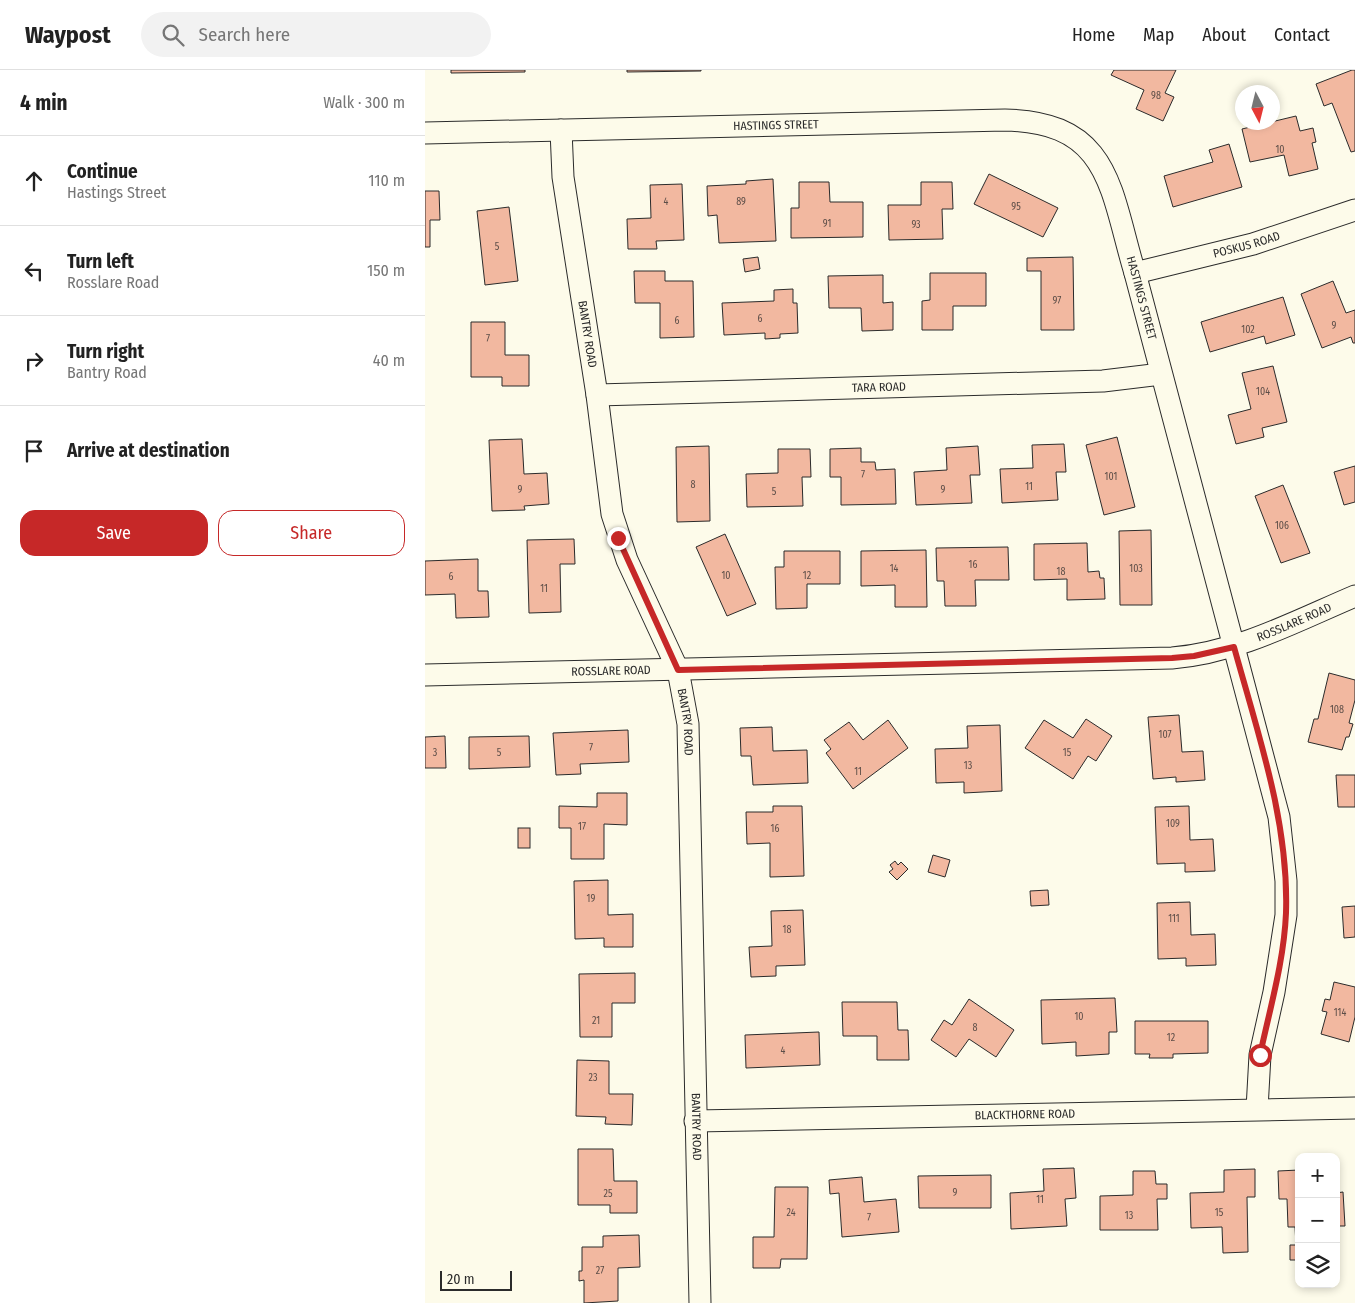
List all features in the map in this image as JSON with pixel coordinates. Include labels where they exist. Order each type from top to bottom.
[{"type":"street","name":"HASTINGS STREET","points":[[425,133],[1029,120],[1073,135],[1089,149],[1100,164],[1135,273],[1279,817],[1286,881],[1285,915],[1282,947],[1260,1055],[1257,1110]]},
{"type":"street","name":"BANTRY ROAD","points":[[561,130],[563,177],[597,395],[612,514],[618,538],[678,670],[688,724],[700,1303]]},
{"type":"street","name":"POSKUS ROAD","points":[[1135,273],[1253,244],[1355,210]]},
{"type":"street","name":"TARA ROAD","points":[[597,395],[1103,381],[1161,374]]},
{"type":"street","name":"ROSSLARE ROAD","points":[[425,675],[1172,658],[1203,655],[1234,647],[1355,596]]},
{"type":"street","name":"BLACKTHORNE ROAD","points":[[695,1121],[1355,1108]]},
{"type":"building","points":[[451,70],[525,70],[525,72],[451,73]]},
{"type":"building","points":[[627,70],[701,70],[701,71],[627,72]]},
{"type":"building","points":[[1114,70],[1176,70],[1165,93],[1174,97],[1163,121],[1136,109],[1144,90],[1111,75]]},
{"type":"building","points":[[1355,70],[1355,151],[1351,152],[1332,103],[1324,106],[1316,84]]},
{"type":"building","points":[[1296,116],[1300,131],[1313,128],[1316,142],[1312,143],[1318,169],[1289,176],[1284,155],[1250,162],[1242,130],[1280,130],[1280,120]]},
{"type":"building","points":[[1229,144],[1242,187],[1173,207],[1164,176],[1213,162],[1209,150]]},
{"type":"building","points":[[989,174],[1058,208],[1043,237],[974,204]]},
{"type":"building","points":[[773,179],[776,241],[719,243],[717,215],[708,216],[707,186],[746,184],[746,181]]},
{"type":"building","points":[[799,182],[829,182],[830,202],[863,202],[863,237],[791,238],[791,208],[799,208]]},
{"type":"building","points":[[921,182],[952,182],[953,209],[942,209],[943,239],[889,240],[888,205],[921,205]]},
{"type":"building","points":[[682,184],[684,240],[656,241],[657,249],[628,249],[627,219],[651,218],[650,185]]},
{"type":"building","points":[[425,191],[439,191],[440,220],[430,220],[430,247],[425,247]]},
{"type":"building","points":[[509,207],[518,281],[485,285],[477,211]]},
{"type":"building","points":[[758,257],[760,269],[745,272],[743,259]]},
{"type":"building","points":[[1073,257],[1074,330],[1041,330],[1041,271],[1027,271],[1027,258]]},
{"type":"building","points":[[634,271],[665,271],[665,281],[693,281],[694,337],[660,338],[660,303],[635,303]]},
{"type":"building","points":[[930,273],[986,273],[986,306],[953,306],[953,330],[922,330],[922,301],[930,300]]},
{"type":"building","points":[[883,275],[883,303],[893,302],[893,330],[862,331],[861,308],[829,308],[828,276]]},
{"type":"building","points":[[1333,281],[1346,313],[1355,310],[1355,343],[1353,343],[1351,337],[1322,348],[1301,294]]},
{"type":"building","points":[[793,289],[793,303],[797,303],[798,333],[780,334],[780,338],[765,339],[765,333],[724,335],[722,303],[774,301],[774,290]]},
{"type":"building","points":[[1283,297],[1295,335],[1266,344],[1264,336],[1210,352],[1201,322]]},
{"type":"building","points":[[471,322],[505,322],[505,355],[529,355],[529,386],[502,386],[502,377],[471,377]]},
{"type":"building","points":[[1273,366],[1287,422],[1262,428],[1264,437],[1236,444],[1228,415],[1251,409],[1242,373]]},
{"type":"building","points":[[1117,437],[1135,507],[1104,515],[1086,445]]},
{"type":"building","points":[[522,439],[524,474],[547,473],[549,504],[524,506],[525,510],[492,511],[489,440]]},
{"type":"building","points":[[1064,444],[1066,472],[1056,472],[1058,500],[1002,503],[1000,469],[1033,468],[1032,445]]},
{"type":"building","points":[[709,446],[710,521],[677,522],[676,447]]},
{"type":"building","points":[[978,446],[980,475],[970,475],[972,503],[916,505],[914,472],[947,470],[946,448]]},
{"type":"building","points":[[861,448],[861,462],[875,462],[876,470],[895,469],[896,504],[841,505],[841,477],[830,477],[830,449]]},
{"type":"building","points":[[778,449],[810,449],[811,477],[802,477],[803,506],[747,507],[746,474],[778,473]]},
{"type":"building","points":[[1355,466],[1355,502],[1344,505],[1334,472]]},
{"type":"building","points":[[1283,485],[1310,553],[1281,563],[1255,496]]},
{"type":"building","points":[[1151,530],[1152,605],[1120,605],[1119,531]]},
{"type":"building","points":[[725,534],[756,604],[727,616],[696,547]]},
{"type":"building","points":[[574,539],[575,564],[560,564],[561,612],[529,613],[527,540]]},
{"type":"building","points":[[1087,543],[1088,572],[1099,571],[1100,578],[1104,578],[1105,599],[1067,600],[1067,579],[1034,580],[1034,544]]},
{"type":"building","points":[[1008,547],[1009,580],[975,580],[976,606],[945,606],[944,581],[937,581],[936,548]]},
{"type":"building","points":[[926,550],[927,607],[895,607],[895,585],[861,586],[861,551]]},
{"type":"building","points":[[784,551],[840,551],[840,584],[807,584],[807,608],[776,609],[775,567],[784,567]]},
{"type":"building","points":[[478,559],[478,591],[488,591],[489,617],[456,618],[455,594],[425,595],[425,561]]},
{"type":"building","points":[[1329,673],[1355,680],[1355,700],[1349,723],[1353,724],[1342,750],[1308,742],[1314,719],[1318,719]]},
{"type":"building","points":[[1179,715],[1182,752],[1203,751],[1205,780],[1176,782],[1176,777],[1153,779],[1148,717]]},
{"type":"building","points":[[1086,719],[1112,736],[1096,761],[1088,756],[1073,779],[1025,748],[1044,720],[1073,738]]},
{"type":"building","points":[[888,720],[908,748],[853,789],[826,753],[831,749],[824,740],[849,722],[863,740]]},
{"type":"building","points":[[1000,725],[1002,791],[964,793],[964,782],[936,783],[935,749],[968,748],[967,726]]},
{"type":"building","points":[[772,727],[773,751],[807,750],[808,783],[753,785],[751,756],[741,756],[740,728]]},
{"type":"building","points":[[628,730],[629,762],[580,764],[581,774],[556,775],[553,733]]},
{"type":"building","points":[[445,736],[446,768],[425,768],[425,737]]},
{"type":"building","points":[[529,736],[530,767],[469,769],[469,737]]},
{"type":"building","points":[[1336,775],[1355,775],[1355,807],[1338,807]]},
{"type":"building","points":[[597,793],[627,793],[627,825],[604,824],[604,859],[571,859],[571,828],[559,828],[559,806],[597,807]]},
{"type":"building","points":[[773,806],[802,806],[804,876],[770,877],[770,843],[747,844],[746,812],[773,812]]},
{"type":"building","points":[[1189,806],[1190,840],[1213,839],[1215,871],[1185,872],[1185,863],[1157,864],[1155,807]]},
{"type":"building","points":[[518,828],[530,828],[530,848],[518,848]]},
{"type":"building","points":[[933,855],[950,860],[945,877],[928,872]]},
{"type":"building","points":[[895,861],[898,865],[901,862],[908,869],[897,880],[889,872],[893,869],[890,865]]},
{"type":"building","points":[[608,880],[608,915],[633,914],[633,947],[604,947],[604,938],[575,939],[574,881]]},
{"type":"building","points":[[1048,890],[1049,905],[1031,906],[1030,891]]},
{"type":"building","points":[[1190,902],[1191,935],[1215,934],[1216,965],[1186,966],[1186,958],[1158,959],[1157,903]]},
{"type":"building","points":[[1355,906],[1355,937],[1344,938],[1342,907]]},
{"type":"building","points":[[803,910],[805,965],[776,966],[776,976],[751,977],[749,947],[772,946],[771,911]]},
{"type":"building","points":[[635,973],[635,1003],[612,1003],[612,1037],[580,1037],[579,974]]},
{"type":"building","points":[[1334,982],[1355,987],[1355,1017],[1349,1042],[1321,1034],[1327,1012],[1322,1011],[1325,999],[1330,1000]]},
{"type":"building","points":[[1115,998],[1117,1032],[1109,1032],[1109,1054],[1076,1056],[1076,1042],[1042,1044],[1041,1000]]},
{"type":"building","points":[[969,999],[1014,1030],[996,1057],[969,1039],[956,1057],[931,1040],[944,1020],[952,1025]]},
{"type":"building","points":[[842,1002],[897,1002],[898,1030],[908,1030],[909,1060],[877,1060],[877,1036],[843,1036]]},
{"type":"building","points":[[1135,1021],[1208,1021],[1208,1053],[1173,1054],[1173,1058],[1149,1058],[1150,1054],[1135,1054]]},
{"type":"building","points":[[819,1032],[820,1065],[746,1068],[745,1035]]},
{"type":"building","points":[[577,1060],[609,1061],[609,1094],[633,1094],[632,1125],[605,1124],[606,1117],[576,1116]]},
{"type":"building","points":[[578,1149],[613,1149],[614,1181],[637,1181],[637,1213],[610,1213],[610,1205],[578,1205]]},
{"type":"building","points":[[1074,1168],[1076,1198],[1065,1199],[1067,1226],[1011,1229],[1010,1193],[1044,1191],[1043,1169]]},
{"type":"building","points":[[1255,1169],[1255,1197],[1247,1197],[1248,1252],[1223,1253],[1222,1227],[1191,1228],[1190,1193],[1224,1192],[1224,1170]]},
{"type":"building","points":[[1295,1170],[1295,1227],[1288,1227],[1287,1199],[1279,1199],[1278,1171]]},
{"type":"building","points":[[1133,1171],[1155,1171],[1156,1184],[1167,1184],[1167,1199],[1157,1199],[1158,1230],[1100,1230],[1100,1196],[1133,1195]]},
{"type":"building","points":[[991,1175],[991,1208],[919,1208],[918,1176]]},
{"type":"building","points":[[862,1177],[864,1202],[896,1199],[899,1232],[842,1237],[839,1193],[830,1194],[829,1180]]},
{"type":"building","points":[[775,1187],[808,1187],[807,1259],[781,1259],[780,1268],[753,1268],[753,1237],[774,1237]]},
{"type":"building","points":[[1340,1192],[1343,1192],[1345,1226],[1340,1226]]},
{"type":"building","points":[[639,1235],[640,1267],[618,1268],[618,1301],[584,1303],[584,1280],[579,1281],[579,1271],[582,1271],[582,1247],[603,1247],[603,1236]]},
{"type":"building","points":[[1290,1245],[1295,1245],[1295,1260],[1290,1260]]},
{"type":"route","points":[[618,538],[678,670],[1172,658],[1213,653],[1234,647],[1279,817],[1286,881],[1282,947],[1260,1055]]}]
